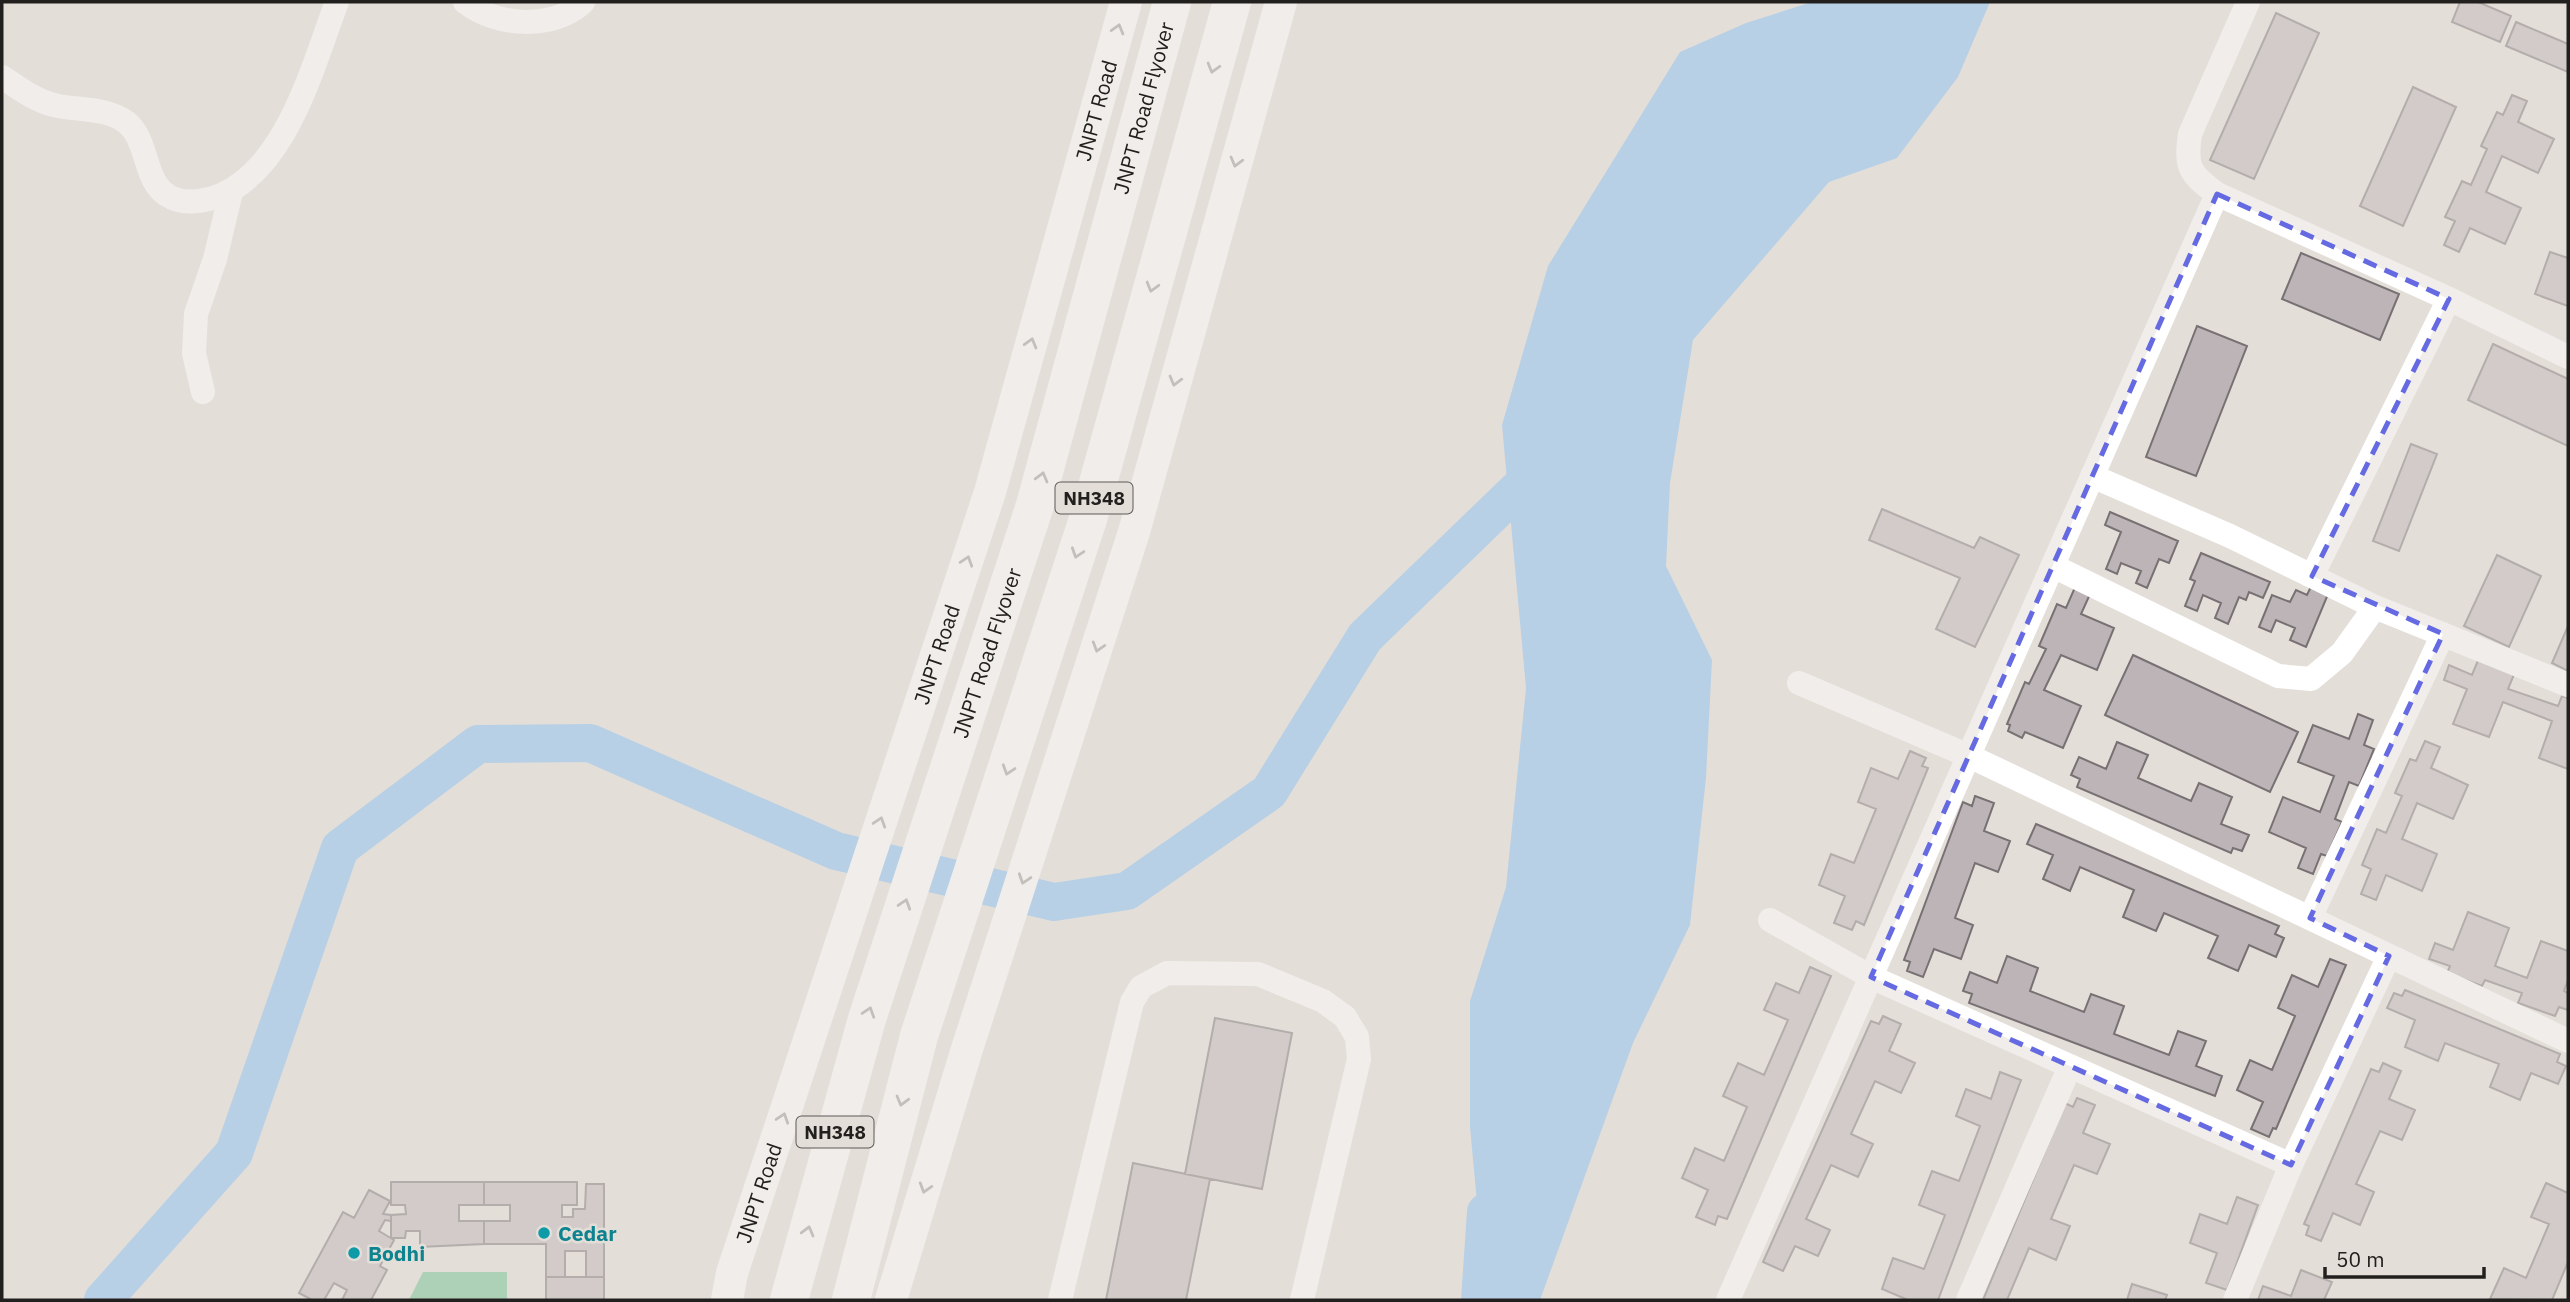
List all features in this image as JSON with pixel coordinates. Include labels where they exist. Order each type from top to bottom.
[{"type":"highway","name":"JNPT Road Flyover","points":[[789,1299],[883,969],[1035,505],[1172,2]]},
{"type":"highway","name":"NH348","points":[[850,1300],[919,1036],[1088,519],[1232,2]]},
{"type":"street","points":[[2,77],[35,99],[96,111],[125,122],[141,144],[158,188],[167,196],[201,202],[231,192],[253,175],[277,144],[290,121],[337,2]]},
{"type":"street","points":[[466,2],[497,16],[547,22],[571,13],[583,2]]},
{"type":"street","name":"JNPT Road","points":[[727,1300],[732,1273],[990,492],[1126,2]]},
{"type":"street","points":[[891,1300],[966,1052],[1045,814],[1133,532],[1280,2]]},
{"type":"street","points":[[2248,2],[2190,134],[2187,155],[2192,176],[2217,194],[2449,299],[2568,357]]},
{"type":"street","points":[[203,392],[194,353],[196,314],[215,259],[231,192]]},
{"type":"street","points":[[1728,1300],[2217,194]]},
{"type":"street","points":[[2312,576],[2449,299]]},
{"type":"street","points":[[2092,476],[2230,536],[2375,607],[2568,685]]},
{"type":"street","points":[[2053,566],[2278,676],[2311,679],[2342,653],[2375,607]]},
{"type":"street","points":[[2310,918],[2443,634]]},
{"type":"street","points":[[1799,683],[1969,756],[2568,1041]]},
{"type":"street","points":[[1770,920],[1871,977],[2291,1165]]},
{"type":"street","points":[[2235,1300],[2291,1165],[2389,956]]},
{"type":"street","points":[[1060,1300],[1132,1002],[1141,987],[1167,973],[1258,974],[1322,1001],[1345,1017],[1357,1037],[1359,1059],[1303,1300]]},
{"type":"street","points":[[1968,1300],[2070,1066]]},
{"type":"highlighted area","points":[[2217,194],[2449,299],[2312,576],[2443,634],[2310,918],[2389,956],[2291,1165],[1871,977]]},
{"type":"green space","points":[[423,1272],[507,1272],[507,1300],[409,1300]]},
{"type":"water","points":[[1812,2],[1990,2],[1958,77],[1897,158],[1829,182],[1693,340],[1670,483],[1666,566],[1712,660],[1706,778],[1690,925],[1633,1043],[1540,1300],[1486,1300],[1470,1127],[1470,1001],[1506,887],[1526,688],[1502,425],[1548,266],[1680,52],[1746,23]]},
{"type":"building","points":[[2460,2],[2478,2],[2511,16],[2500,42],[2452,22]]},
{"type":"building","points":[[2276,13],[2319,33],[2254,179],[2210,160]]},
{"type":"building","points":[[2516,22],[2568,44],[2568,72],[2506,46]]},
{"type":"building","points":[[2413,87],[2456,107],[2403,226],[2360,206]]},
{"type":"building","points":[[2512,95],[2527,101],[2518,122],[2554,139],[2538,173],[2502,156],[2486,192],[2521,208],[2505,244],[2470,228],[2459,252],[2444,245],[2455,221],[2445,217],[2462,181],[2471,185],[2487,149],[2481,146],[2497,112],[2503,115]]},
{"type":"building","points":[[2550,252],[2568,258],[2568,306],[2535,294]]},
{"type":"building","points":[[2301,253],[2399,294],[2380,340],[2282,299]]},
{"type":"building","points":[[2197,326],[2247,346],[2196,476],[2146,457]]},
{"type":"building","points":[[2493,344],[2568,379],[2568,446],[2468,400]]},
{"type":"building","points":[[2411,444],[2437,454],[2399,551],[2373,541]]},
{"type":"building","points":[[1882,509],[1974,548],[1980,537],[2019,555],[1975,647],[1936,629],[1960,578],[1869,540]]},
{"type":"building","points":[[2110,512],[2178,541],[2169,563],[2159,559],[2147,588],[2136,583],[2141,571],[2121,563],[2117,574],[2106,569],[2121,532],[2105,525]]},
{"type":"building","points":[[2201,553],[2270,582],[2263,598],[2249,592],[2246,600],[2239,597],[2228,624],[2215,618],[2221,603],[2203,595],[2197,611],[2185,606],[2195,581],[2190,579]]},
{"type":"building","points":[[2497,555],[2541,576],[2509,647],[2464,626]]},
{"type":"building","points":[[2314,580],[2331,587],[2306,647],[2290,640],[2295,628],[2276,620],[2271,632],[2259,627],[2272,595],[2290,602],[2296,590],[2307,595]]},
{"type":"building","points":[[2076,585],[2091,592],[2081,614],[2114,628],[2097,670],[2061,655],[2044,690],[2081,706],[2063,748],[2025,732],[2022,738],[2008,731],[2010,725],[2007,724],[2025,682],[2029,684],[2046,649],[2039,646],[2057,604],[2066,608]]},
{"type":"building","points":[[2568,626],[2568,671],[2552,663]]},
{"type":"building","points":[[2133,655],[2298,732],[2270,792],[2105,715]]},
{"type":"building","points":[[2479,658],[2515,672],[2508,689],[2558,706],[2562,696],[2568,698],[2568,769],[2539,758],[2552,721],[2503,702],[2489,737],[2453,724],[2467,689],[2444,680],[2449,665],[2472,675]]},
{"type":"building","points":[[2358,714],[2373,720],[2364,745],[2374,749],[2359,786],[2349,782],[2335,819],[2342,822],[2327,856],[2321,854],[2313,874],[2298,868],[2306,848],[2269,832],[2283,797],[2320,812],[2334,776],[2298,762],[2313,725],[2349,739]]},
{"type":"building","points":[[2425,741],[2440,747],[2431,768],[2468,785],[2453,819],[2417,803],[2402,839],[2437,854],[2422,891],[2386,875],[2376,900],[2361,894],[2371,869],[2362,865],[2377,829],[2386,833],[2402,796],[2395,793],[2410,759],[2416,761]]},
{"type":"building","points":[[2117,742],[2148,755],[2138,778],[2191,801],[2199,783],[2232,797],[2221,824],[2249,835],[2242,851],[2233,848],[2231,853],[2077,787],[2080,779],[2071,775],[2079,757],[2106,769]]},
{"type":"building","points":[[1910,751],[1926,758],[1922,766],[1928,768],[1864,925],[1856,921],[1852,930],[1834,923],[1845,896],[1819,885],[1831,854],[1854,863],[1876,809],[1858,802],[1871,768],[1898,779]]},
{"type":"building","points":[[1975,796],[1994,803],[1984,831],[2010,841],[1998,872],[1975,863],[1955,918],[1973,925],[1961,959],[1934,949],[1923,977],[1907,971],[1910,962],[1904,960],[1963,802],[1972,806]]},
{"type":"building","points":[[2036,824],[2279,926],[2275,934],[2284,938],[2276,957],[2249,945],[2238,971],[2208,958],[2218,936],[2164,913],[2156,931],[2123,917],[2134,890],[2080,867],[2070,891],[2043,879],[2053,855],[2027,844]]},
{"type":"building","points":[[2468,912],[2509,928],[2495,966],[2527,978],[2541,941],[2568,951],[2568,980],[2564,991],[2568,993],[2568,1010],[2559,1007],[2555,1016],[2518,1003],[2522,993],[2485,980],[2482,986],[2447,973],[2450,966],[2429,959],[2435,943],[2453,950]]},
{"type":"building","points":[[2007,956],[2038,968],[2030,991],[2084,1012],[2091,994],[2124,1006],[2114,1034],[2169,1055],[2178,1031],[2206,1041],[2196,1066],[2222,1076],[2215,1096],[1969,1003],[1972,994],[1963,991],[1970,972],[1997,983]]},
{"type":"building","points":[[2330,959],[2346,965],[2276,1129],[2273,1128],[2269,1137],[2251,1129],[2263,1102],[2237,1090],[2250,1060],[2272,1070],[2295,1016],[2278,1008],[2292,975],[2318,987]]},
{"type":"building","points":[[1810,967],[1831,976],[1727,1219],[1718,1216],[1715,1225],[1696,1217],[1708,1190],[1682,1178],[1695,1148],[1724,1161],[1747,1107],[1723,1096],[1738,1063],[1764,1075],[1788,1020],[1764,1010],[1776,983],[1799,993]]},
{"type":"building","points":[[2405,990],[2560,1054],[2557,1062],[2566,1066],[2558,1084],[2531,1073],[2520,1100],[2490,1087],[2499,1064],[2445,1043],[2438,1061],[2405,1047],[2415,1020],[2387,1008],[2394,993],[2402,996]]},
{"type":"building","points":[[1883,1016],[1901,1024],[1889,1051],[1915,1063],[1901,1093],[1875,1081],[1851,1134],[1873,1144],[1858,1177],[1831,1165],[1806,1219],[1830,1230],[1818,1256],[1795,1246],[1783,1271],[1763,1262],[1871,1021],[1879,1024]]},
{"type":"building","points":[[1215,1018],[1292,1033],[1262,1189],[1185,1174]]},
{"type":"building","points":[[2383,1063],[2401,1071],[2389,1099],[2415,1110],[2402,1140],[2380,1131],[2356,1184],[2374,1192],[2360,1225],[2333,1213],[2321,1241],[2306,1235],[2309,1226],[2304,1224],[2371,1069],[2379,1072]]},
{"type":"building","points":[[2000,1072],[2021,1080],[1938,1300],[1908,1300],[1882,1289],[1893,1258],[1924,1269],[1945,1215],[1919,1205],[1932,1171],[1959,1181],[1980,1126],[1956,1116],[1966,1089],[1991,1099]]},
{"type":"building","points":[[2077,1098],[2095,1105],[2083,1133],[2110,1144],[2097,1174],[2074,1165],[2051,1219],[2070,1226],[2056,1260],[2029,1248],[2007,1300],[1983,1300],[2065,1103],[2073,1107]]},
{"type":"building","points":[[1133,1163],[1210,1179],[1186,1300],[1106,1300]]},
{"type":"building","name":"Bodhi","points":[[391,1182],[484,1182],[484,1205],[459,1205],[459,1221],[484,1221],[484,1244],[420,1247],[420,1231],[406,1231],[405,1238],[391,1238],[391,1215],[406,1214],[405,1205],[391,1205]]},
{"type":"building","name":"Cedar","points":[[484,1182],[577,1182],[577,1205],[562,1205],[562,1217],[573,1217],[573,1209],[585,1209],[586,1184],[604,1184],[604,1277],[586,1277],[586,1251],[565,1251],[565,1277],[546,1277],[546,1244],[484,1244],[484,1221],[510,1221],[510,1205],[484,1205]]},
{"type":"building","points":[[2546,1183],[2568,1193],[2568,1262],[2552,1300],[2490,1299],[2504,1268],[2526,1278],[2549,1224],[2531,1217]]},
{"type":"building","name":"Bodhi","points":[[369,1190],[390,1201],[383,1214],[391,1215],[391,1221],[385,1220],[379,1231],[394,1240],[380,1266],[387,1270],[371,1300],[342,1300],[347,1290],[334,1283],[324,1300],[312,1300],[299,1293],[343,1212],[354,1218]]},
{"type":"building","points":[[2237,1197],[2258,1205],[2227,1290],[2206,1283],[2217,1253],[2190,1243],[2200,1214],[2227,1224]]},
{"type":"building","points":[[2301,1270],[2332,1282],[2324,1300],[2258,1300],[2263,1286],[2291,1296]]},
{"type":"building","points":[[546,1277],[604,1277],[604,1300],[546,1300]]},
{"type":"building","points":[[2132,1284],[2167,1295],[2165,1300],[2127,1300]]},
{"type":"waterway","points":[[103,1300],[234,1153],[340,848],[478,744],[590,743],[836,851],[1054,902],[1127,891],[1269,792],[1365,637],[1546,462]]},
{"type":"waterway","points":[[1480,1300],[1486,1212]]},
{"type":"place","name":"Cedar","points":[[544,1233]]},
{"type":"place","name":"Bodhi","points":[[354,1253]]}]
